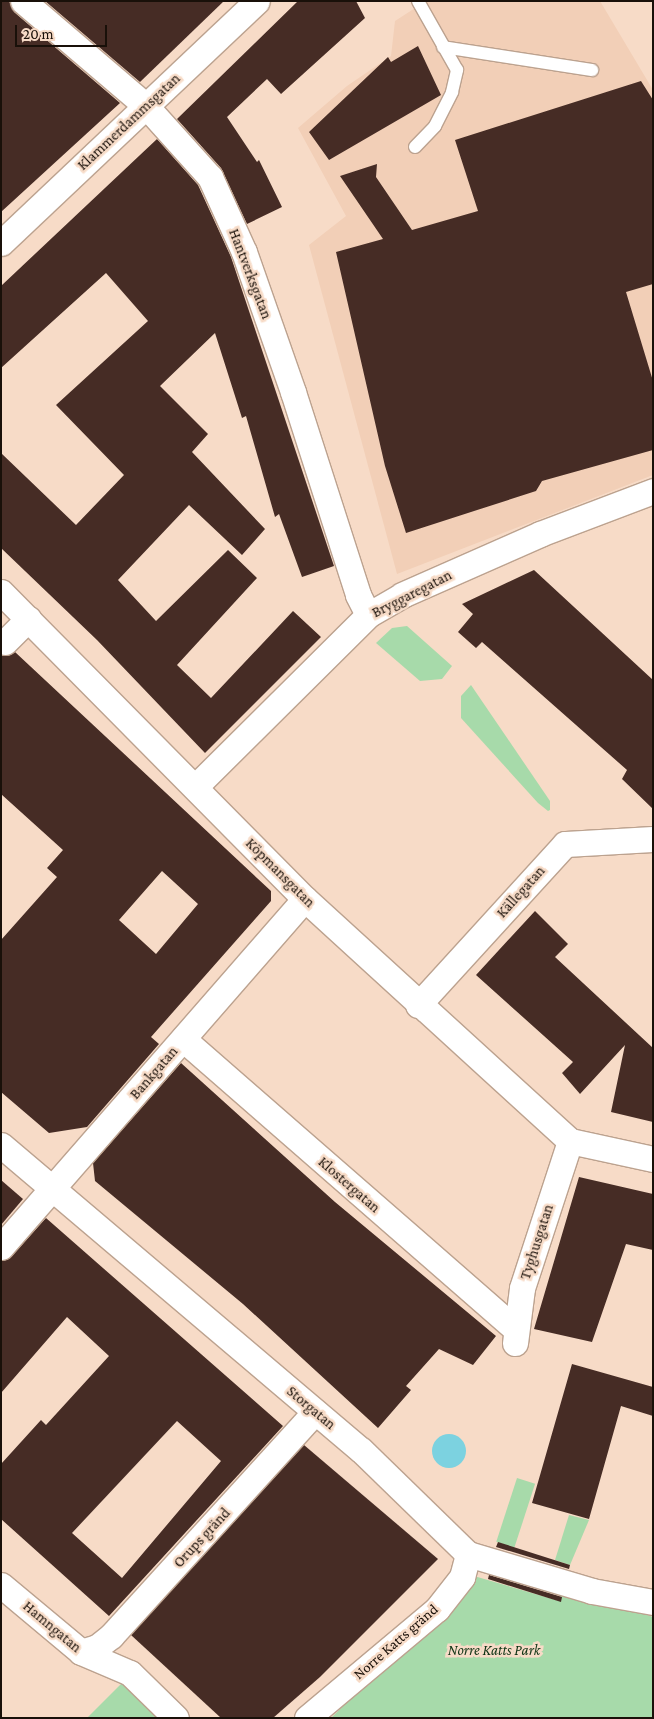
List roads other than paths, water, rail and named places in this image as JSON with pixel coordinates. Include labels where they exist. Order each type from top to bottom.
[{"type":"street","name":"Hantverksgatan","points":[[23,1],[146,106],[210,177],[240,244],[293,392],[358,595],[368,615]]},
{"type":"street","name":"Klammerdammsgatan","points":[[1,243],[257,1]]},
{"type":"street","name":"Bryggaregatan","points":[[195,787],[368,615],[402,595],[506,550],[653,491]]},
{"type":"street","name":"Köpmansgatan","points":[[1,592],[305,899],[418,1005],[570,1141]]},
{"type":"street","points":[[5,642],[28,619]]},
{"type":"street","name":"Källegatan","points":[[418,1005],[565,844],[653,839]]},
{"type":"street","name":"Bankgatan","points":[[1,1247],[53,1190],[305,899]]},
{"type":"street","name":"Klostergatan","points":[[183,1039],[515,1338]]},
{"type":"street","points":[[570,1141],[653,1159]]},
{"type":"street","name":"Tyghusgatan","points":[[515,1338],[522,1288],[570,1141]]},
{"type":"street","name":"Storgatan","points":[[1,1145],[361,1450],[468,1554],[592,1591],[653,1602]]},
{"type":"street","name":"Orups gränd","points":[[81,1652],[97,1647],[111,1636],[315,1412]]},
{"type":"street","name":"Norre Katts gränd","points":[[307,1718],[437,1609],[462,1577],[468,1554]]},
{"type":"street","name":"Hamngatan","points":[[1,1584],[81,1652],[130,1673],[176,1718]]},
{"type":"lane","points":[[415,146],[435,126],[452,92],[457,70],[418,1]]},
{"type":"lane","points":[[443,47],[592,70]]},
{"type":"water","points":[[449,1434],[461,1439],[466,1451],[461,1463],[449,1468],[437,1463],[432,1451],[437,1439]]},
{"type":"park label","name":"Norre Katts Park","points":[[494,1651]]}]
